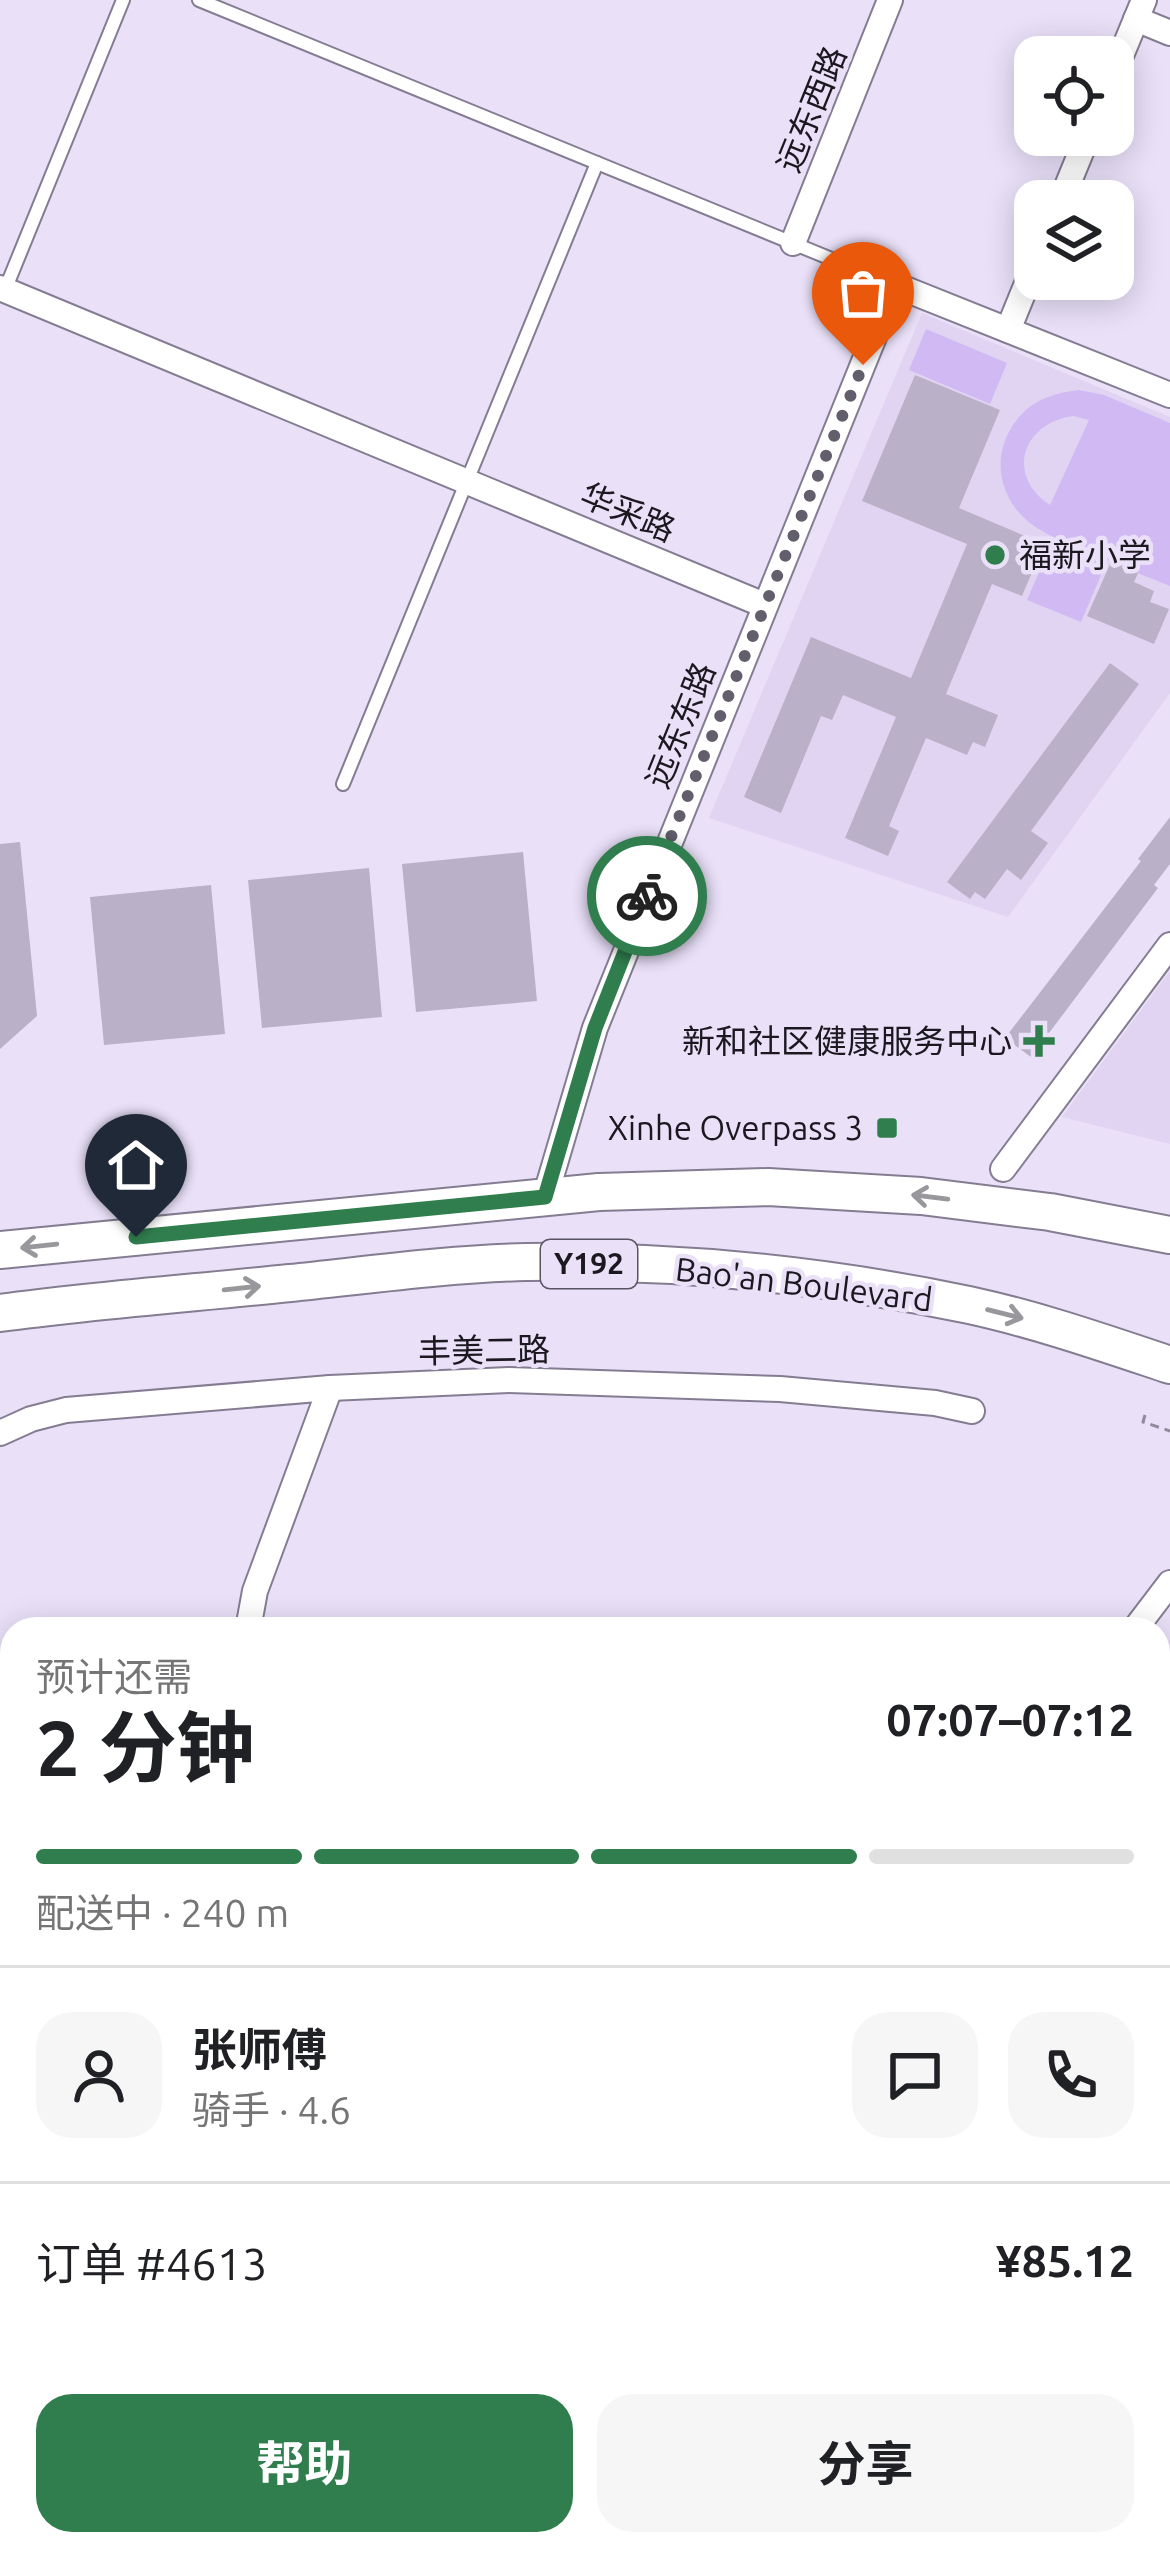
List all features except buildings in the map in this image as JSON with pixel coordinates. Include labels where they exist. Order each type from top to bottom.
[{"type":"main road","name":"Y192","points":[[0,1250],[599,1192],[768,1187],[920,1196],[1050,1212],[1170,1235]]},
{"type":"main road","name":"Bao'an Boulevard","points":[[0,1313],[524,1262],[656,1266],[873,1288],[971,1306],[1170,1365]]},
{"type":"street","name":"远东西路","points":[[793,243],[890,0]]},
{"type":"street","points":[[1140,9],[1170,33]]},
{"type":"street","points":[[896,285],[1170,395]]},
{"type":"street","name":"远东东路","points":[[545,1197],[595,1028],[896,285]]},
{"type":"street","name":"华采路","points":[[3,289],[764,604]]},
{"type":"street","points":[[1008,330],[1020,300]]},
{"type":"street","points":[[1003,1169],[1170,945]]},
{"type":"street","name":"丰美二路","points":[[0,1433],[66,1410],[330,1388],[508,1380],[735,1387],[935,1403],[972,1411]]},
{"type":"street","points":[[250,1617],[255,1591],[330,1388]]},
{"type":"street","points":[[1144,1617],[1170,1583]]},
{"type":"lane","points":[[3,289],[123,0]]},
{"type":"lane","points":[[199,0],[896,285]]},
{"type":"lane","points":[[344,784],[597,163]]},
{"type":"path","points":[[1145,1414],[1143,1422],[1170,1431]]},
{"type":"shaded area","name":"福新小学","points":[[922,313],[1170,417],[1170,693],[1008,917],[709,818]]},
{"type":"shaded area","points":[[926,329],[1007,363],[990,404],[909,370]]},
{"type":"shaded area","points":[[1067,392],[1104,395],[1170,423],[1170,586],[1051,536],[1027,520],[1009,498],[1001,460],[1012,427],[1035,403]],"holes":[[[1073,416],[1089,420],[1050,505],[1027,480],[1024,466],[1031,440],[1056,421]]]},
{"type":"shaded area","points":[[1053,540],[1106,563],[1081,622],[1027,600]]},
{"type":"shaded area","points":[[1170,971],[1170,1144],[1062,1117]]},
{"type":"way so far","points":[[647,896],[863,365]]},
{"type":"place","name":"福新小学","points":[[995,555]]},
{"type":"place","name":"新和社区健康服务中心","points":[[1039,1041]]},
{"type":"place","name":"Xinhe Overpass 3","points":[[887,1128]]},
{"type":"route","points":[[136,1237],[545,1197],[595,1028],[647,896]]}]
